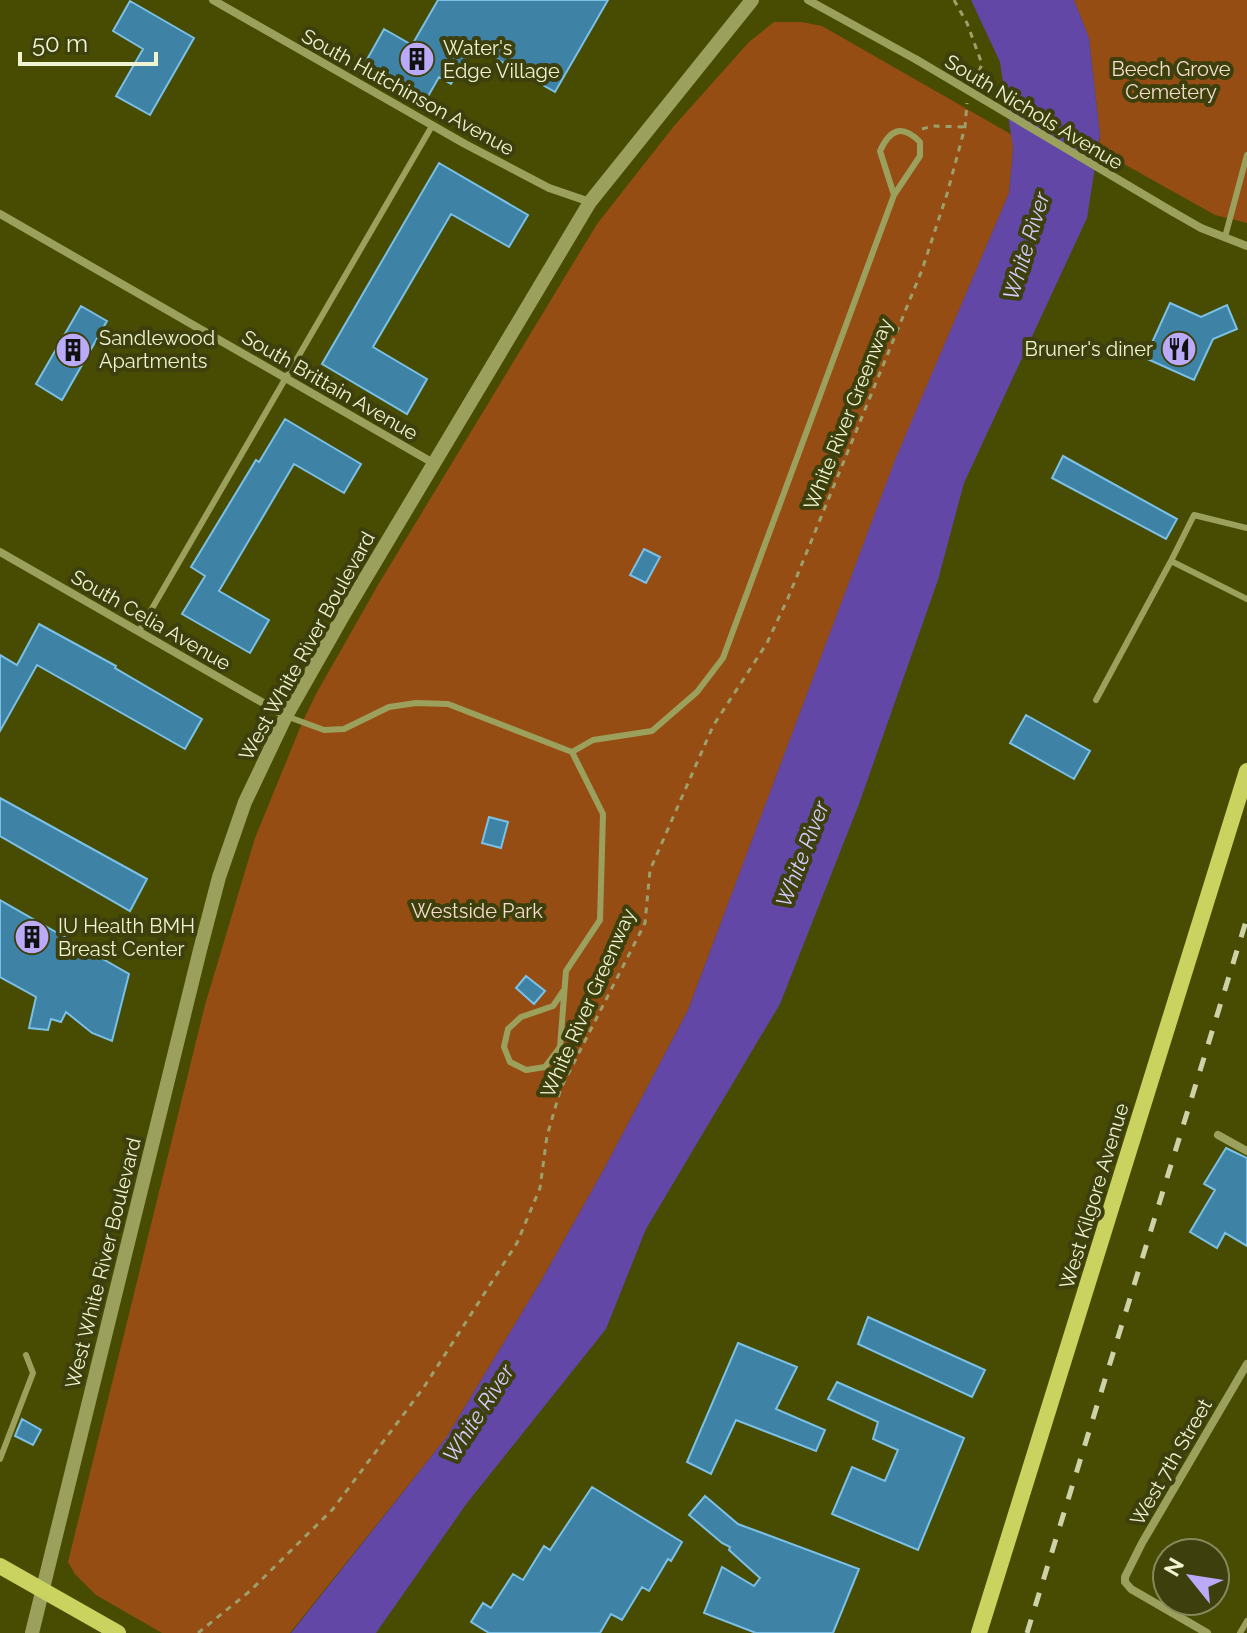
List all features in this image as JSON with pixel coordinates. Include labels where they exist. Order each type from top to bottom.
[{"type":"main road","name":"West Kilgore Avenue","points":[[979,1633],[1247,771]]},
{"type":"main road","points":[[0,1566],[118,1633]]},
{"type":"street","name":"South Hutchinson Avenue","points":[[213,0],[432,126],[549,188],[590,202]]},
{"type":"street","name":"West White River Boulevard","points":[[32,1633],[219,877],[245,802],[286,716],[590,202],[752,0]]},
{"type":"street","name":"South Nichols Avenue","points":[[808,0],[917,60],[1173,212],[1247,246]]},
{"type":"street","name":"South Brittain Avenue","points":[[0,214],[435,464]]},
{"type":"street","name":"South Celia Avenue","points":[[0,552],[286,716]]},
{"type":"street","points":[[1218,1135],[1247,1151]]},
{"type":"street","name":"West 7th Street","points":[[1207,1633],[1131,1589],[1125,1577],[1247,1364]]},
{"type":"lane","points":[[139,631],[432,126]]},
{"type":"lane","points":[[572,752],[593,740],[652,731],[697,692],[723,658],[894,195],[920,156],[920,142],[910,132],[899,130],[886,137],[880,151],[894,195]]},
{"type":"lane","points":[[1225,237],[1247,155]]},
{"type":"lane","points":[[1096,700],[1194,515],[1247,528]]},
{"type":"lane","points":[[1171,561],[1247,599]]},
{"type":"lane","points":[[286,716],[324,730],[344,729],[389,707],[416,703],[448,704],[572,752],[603,814],[600,920],[566,971],[560,1047],[545,1067],[526,1070],[510,1062],[504,1047],[508,1029],[521,1017],[553,1006],[564,990]]},
{"type":"lane","points":[[0,1459],[33,1373],[26,1355]]},
{"type":"lane","points":[[1240,1633],[1247,1621]]},
{"type":"path","name":"White River Greenway","points":[[198,1633],[250,1591],[333,1509],[424,1387],[517,1243],[540,1188],[547,1136],[561,1088],[645,923],[650,870],[713,726],[767,643],[788,598],[922,270],[965,127],[965,108],[982,64],[967,23],[954,0]]},
{"type":"path","points":[[910,132],[933,126],[965,127]]},
{"type":"green space","name":"Beech Grove Cemetery","points":[[1074,0],[1247,0],[1247,223],[1215,215],[1099,150],[1089,38]]},
{"type":"green space","name":"Westside Park","points":[[774,22],[822,26],[1014,136],[1009,193],[895,461],[688,1010],[541,1281],[446,1438],[290,1633],[162,1633],[96,1595],[75,1574],[68,1562],[205,1005],[255,838],[316,694],[378,585],[597,224],[674,126],[749,42]]},
{"type":"water","name":"White River","points":[[971,0],[1074,0],[1089,38],[1100,135],[1087,218],[964,483],[938,580],[859,804],[780,1004],[646,1229],[606,1329],[467,1503],[376,1633],[291,1633],[446,1438],[541,1281],[688,1010],[895,460],[1009,193],[1013,148],[1000,62]]},
{"type":"building","name":"Water's Edge Village","points":[[438,0],[608,0],[555,92],[474,46],[451,84],[439,77],[422,107],[360,72],[384,29],[412,45]]},
{"type":"building","points":[[130,1],[194,38],[150,115],[116,96],[143,49],[113,31]]},
{"type":"building","points":[[439,163],[528,215],[509,247],[451,214],[373,347],[427,379],[407,414],[322,364]]},
{"type":"building","name":"Bruner's diner","points":[[1170,303],[1201,317],[1227,305],[1237,329],[1213,339],[1194,380],[1145,358]]},
{"type":"building","name":"Sandlewood Apartments","points":[[81,306],[107,321],[62,400],[36,384]]},
{"type":"building","points":[[285,419],[361,464],[344,493],[294,464],[219,591],[269,620],[250,653],[182,614],[205,576],[191,567],[256,460],[259,462]]},
{"type":"building","points":[[1063,456],[1177,519],[1166,539],[1052,478]]},
{"type":"building","points":[[644,549],[660,557],[646,583],[630,575]]},
{"type":"building","points":[[39,624],[116,666],[202,719],[185,749],[37,665],[0,731],[0,655],[17,665]]},
{"type":"building","points":[[1026,715],[1090,751],[1074,779],[1010,743]]},
{"type":"building","points":[[0,798],[147,879],[130,911],[0,836]]},
{"type":"building","points":[[489,817],[508,822],[501,848],[482,843]]},
{"type":"building","name":"IU Health BMH Breast Center","points":[[0,900],[129,974],[112,1041],[92,1033],[66,1012],[61,1022],[51,1019],[48,1030],[29,1028],[36,997],[0,977]]},
{"type":"building","points":[[526,976],[545,991],[534,1004],[516,988]]},
{"type":"building","points":[[1226,1148],[1247,1158],[1247,1246],[1225,1233],[1217,1248],[1190,1232],[1215,1190],[1204,1184]]},
{"type":"building","points":[[868,1317],[985,1370],[972,1397],[858,1344]]},
{"type":"building","points":[[738,1343],[797,1367],[776,1409],[825,1430],[816,1451],[736,1420],[711,1474],[687,1462]]},
{"type":"building","points":[[837,1382],[964,1438],[918,1550],[832,1514],[852,1467],[885,1481],[898,1450],[873,1439],[878,1422],[828,1399]]},
{"type":"building","points":[[22,1419],[41,1430],[33,1445],[15,1436]]},
{"type":"building","points":[[592,1487],[682,1542],[649,1591],[642,1587],[622,1620],[611,1614],[600,1633],[489,1633],[471,1622],[483,1603],[491,1608],[513,1574],[523,1580],[544,1546],[550,1550]]},
{"type":"building","points":[[705,1496],[738,1524],[859,1569],[833,1633],[756,1633],[704,1613],[722,1567],[754,1586],[760,1578],[729,1550],[730,1547],[689,1515]]},
{"type":"railway","points":[[1027,1633],[1247,918]]},
{"type":"place","name":"Water's Edge Village","points":[[417,59]]},
{"type":"place","name":"Bruner's diner","points":[[1179,349]]},
{"type":"place","name":"Sandlewood Apartments","points":[[73,350]]},
{"type":"place","name":"IU Health BMH Breast Center","points":[[32,937]]}]
